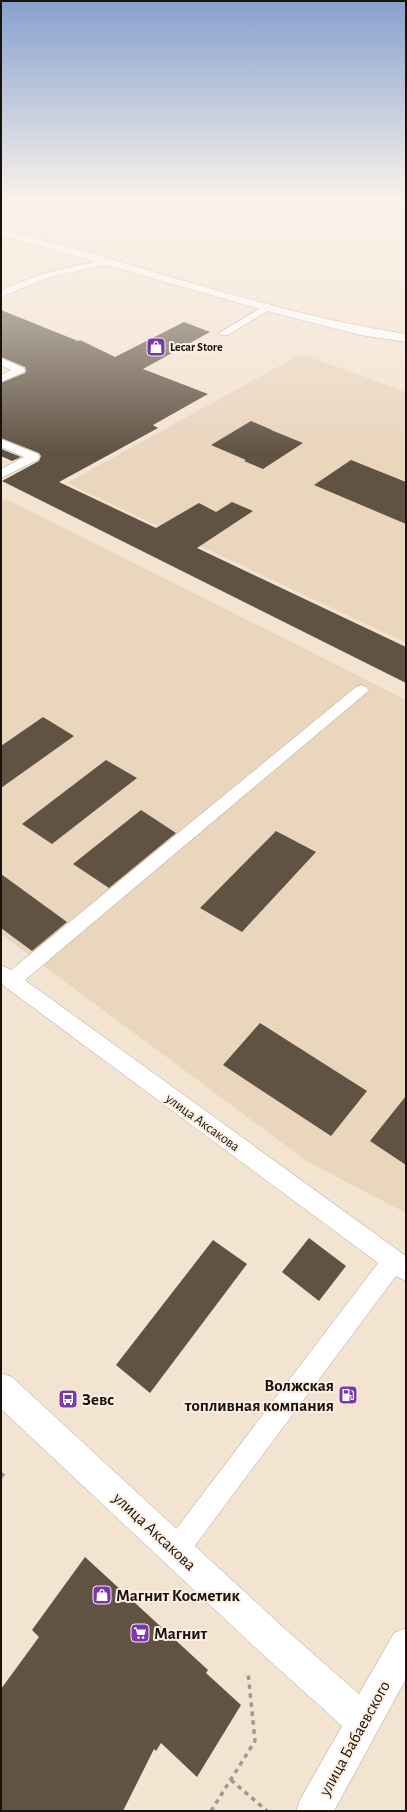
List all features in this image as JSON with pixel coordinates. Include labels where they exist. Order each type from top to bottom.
[{"type":"main road","points":[[183,284],[360,331],[406,338]]},
{"type":"main road","name":"улица Аксакова","points":[[1,1388],[272,1640],[364,1722]]},
{"type":"main road","name":"улица Бабаевского","points":[[314,1811],[406,1645]]},
{"type":"street","points":[[1,294],[26,284]]},
{"type":"street","points":[[224,332],[267,307]]},
{"type":"street","points":[[1,361],[20,370],[1,379]]},
{"type":"street","points":[[1,443],[34,457],[1,474]]},
{"type":"street","points":[[6,977],[361,690]]},
{"type":"street","name":"улица Аксакова","points":[[6,977],[400,1266]]},
{"type":"street","points":[[176,1550],[400,1266]]},
{"type":"path","points":[[1,1477],[5,1472]]},
{"type":"path","points":[[211,1811],[255,1741],[248,1672]]},
{"type":"path","points":[[231,1780],[266,1811]]},
{"type":"shaded area","points":[[301,354],[406,392],[406,643],[67,483]]},
{"type":"shaded area","points":[[6,499],[406,700],[406,1213],[308,1162],[1,934],[1,501]]},
{"type":"building","points":[[1,310],[78,341],[80,340],[115,357],[184,322],[210,332],[143,369],[208,394],[153,425],[158,428],[59,482],[156,528],[199,503],[216,512],[232,502],[253,511],[197,548],[406,647],[406,683],[2,481],[39,461],[41,456],[39,453],[1,438],[1,383],[25,373],[26,371],[25,367],[1,357]]},
{"type":"building","points":[[251,421],[303,443],[263,469],[211,445]]},
{"type":"building","points":[[1,449],[21,457],[12,461],[1,456]]},
{"type":"building","points":[[351,460],[406,482],[406,524],[314,485]]},
{"type":"building","points":[[43,717],[74,736],[1,788],[1,746]]},
{"type":"building","points":[[106,760],[137,778],[52,844],[22,824]]},
{"type":"building","points":[[141,810],[176,833],[109,888],[73,864]]},
{"type":"building","points":[[276,831],[316,852],[242,932],[200,908]]},
{"type":"building","points":[[1,874],[67,922],[32,951],[1,928]]},
{"type":"building","points":[[260,1023],[367,1091],[331,1136],[223,1065]]},
{"type":"building","points":[[406,1096],[406,1165],[370,1141]]},
{"type":"building","points":[[309,1238],[346,1266],[319,1301],[282,1272]]},
{"type":"building","points":[[213,1240],[247,1264],[150,1393],[116,1365]]},
{"type":"building","points":[[85,1557],[208,1670],[206,1673],[241,1705],[197,1777],[161,1743],[156,1751],[154,1749],[123,1811],[1,1811],[1,1689],[39,1637],[32,1630]]},
{"type":"place","name":"Lecar Store","points":[[156,347]]},
{"type":"place","name":"Волжская топливная компания","points":[[348,1395]]},
{"type":"place","name":"Зевс","points":[[68,1399]]},
{"type":"place","name":"Магнит Косметик","points":[[102,1595]]},
{"type":"place","name":"Магнит","points":[[140,1633]]}]
